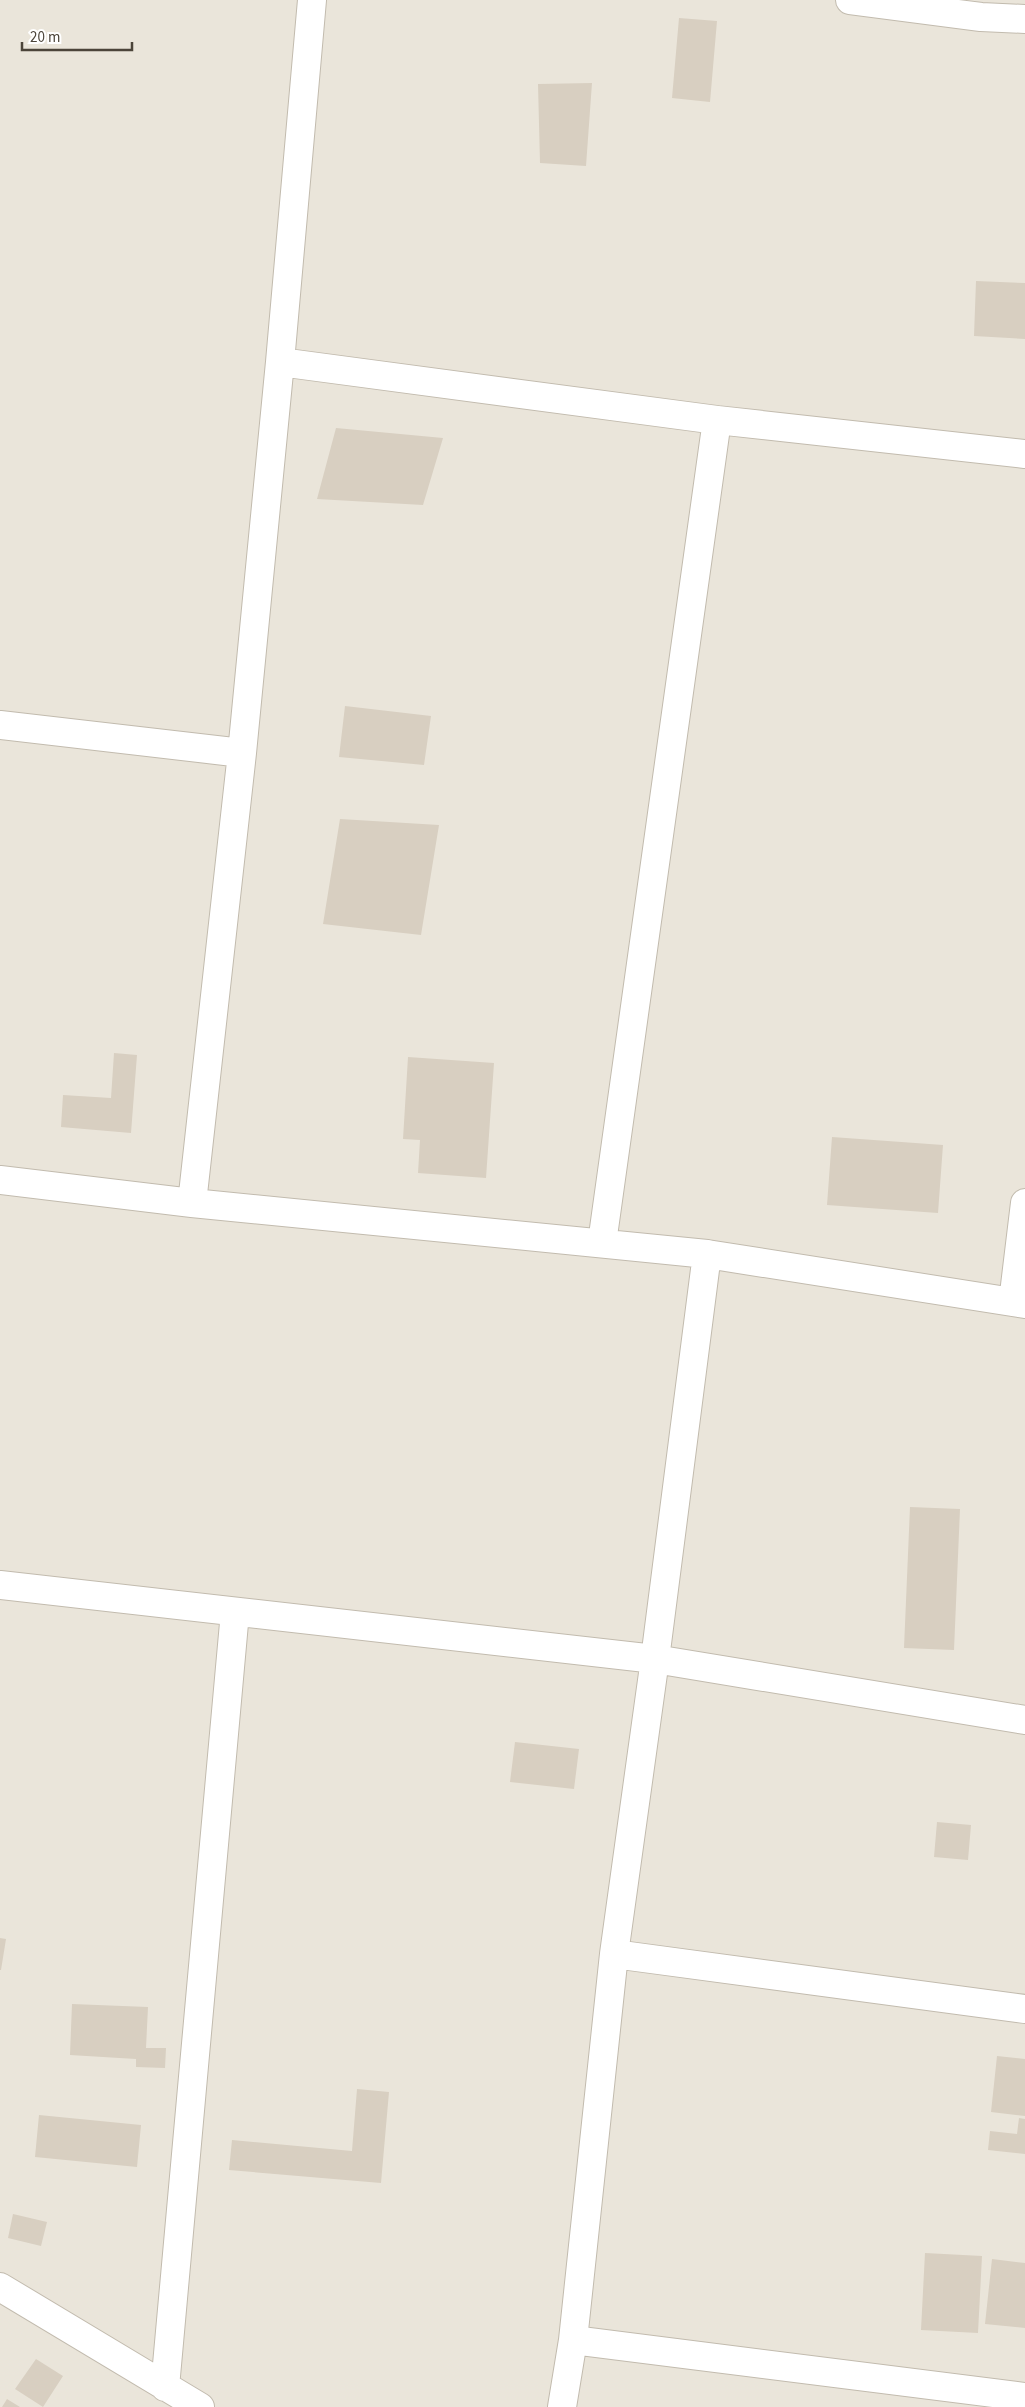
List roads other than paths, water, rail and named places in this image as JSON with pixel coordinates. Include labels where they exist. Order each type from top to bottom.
[{"type":"street","points":[[192,1203],[242,753],[280,362],[312,0]]},
{"type":"street","points":[[850,0],[981,17],[1025,19]]},
{"type":"street","points":[[280,362],[717,420],[1025,454]]},
{"type":"street","points":[[602,1243],[717,420]]},
{"type":"street","points":[[0,725],[242,753]]},
{"type":"street","points":[[0,1180],[192,1203],[707,1254],[1019,1303],[1025,1203]]},
{"type":"street","points":[[562,2407],[573,2340],[614,1954],[655,1659],[707,1254]]},
{"type":"street","points":[[0,1585],[655,1659],[1025,1720]]},
{"type":"street","points":[[165,2387],[235,1612]]},
{"type":"street","points":[[614,1954],[1025,2010]]},
{"type":"street","points":[[0,2287],[200,2407]]},
{"type":"street","points":[[573,2340],[1025,2397]]}]
